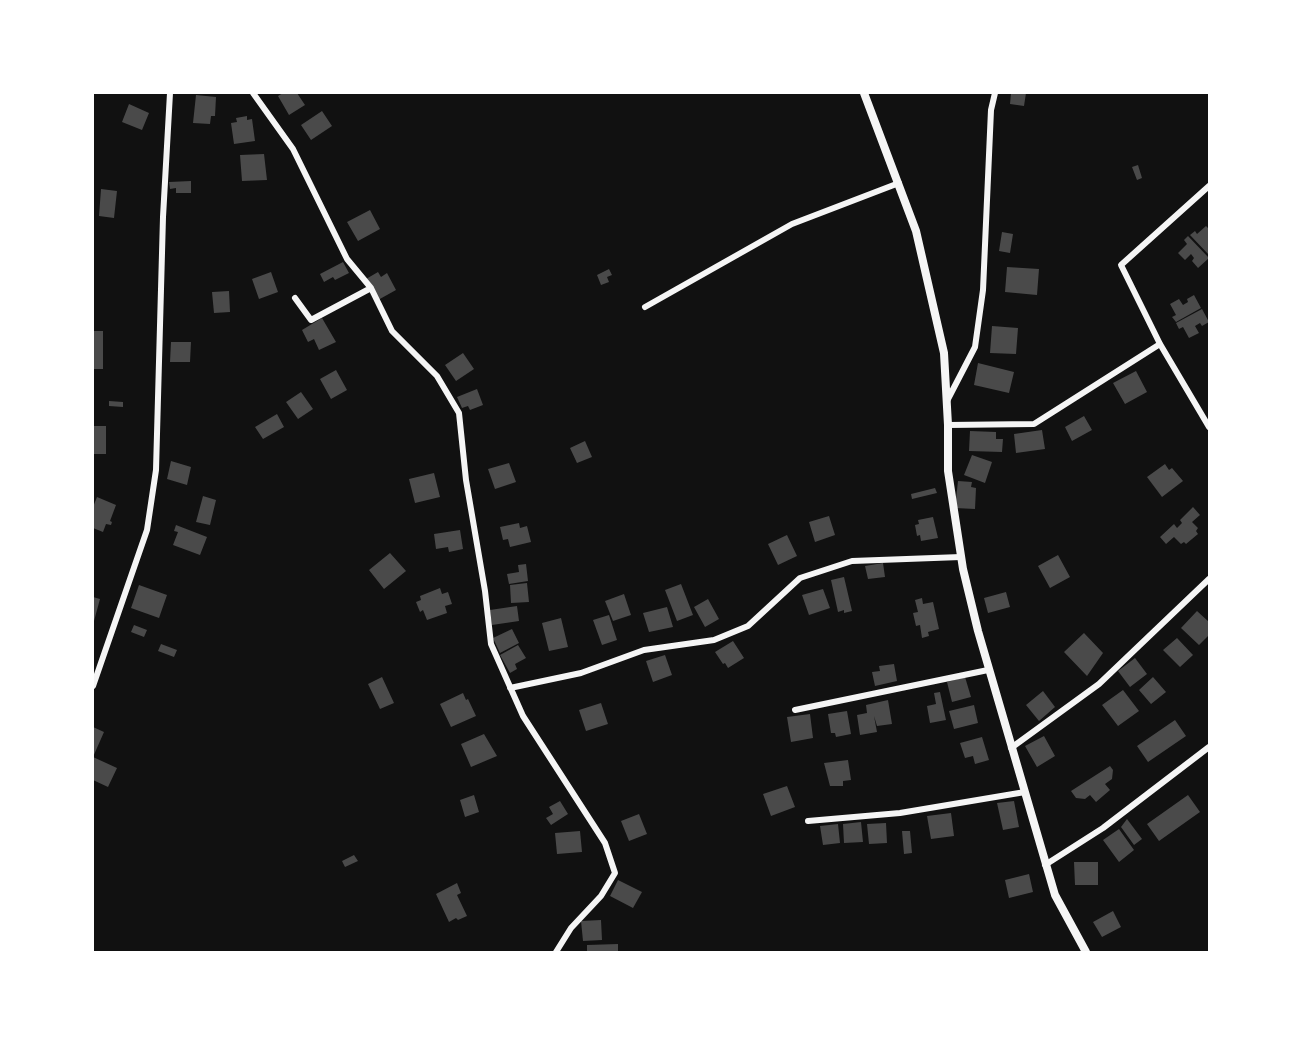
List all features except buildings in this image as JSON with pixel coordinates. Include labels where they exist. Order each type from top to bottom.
[{"type":"street","points":[[93,686],[147,530],[156,471],[162,241],[170,93]]},
{"type":"street","points":[[253,93],[293,149],[347,259],[371,288],[392,331],[437,376],[459,413],[466,480],[485,591],[491,644],[523,716],[605,843],[615,873],[601,896],[571,928],[556,952]]},
{"type":"street","points":[[864,93],[916,231],[944,353],[948,471],[961,557],[988,670],[1055,896],[1086,952]]},
{"type":"street","points":[[947,401],[975,347],[983,290],[991,110],[995,93]]},
{"type":"street","points":[[645,307],[792,224],[899,183]]},
{"type":"street","points":[[1209,186],[1121,265],[1160,344],[1209,427]]},
{"type":"street","points":[[295,298],[311,320],[371,288]]},
{"type":"street","points":[[948,425],[1034,424],[1160,344]]},
{"type":"street","points":[[510,688],[581,673],[644,650],[714,640],[748,626],[800,578],[852,561],[961,557]]},
{"type":"street","points":[[1011,748],[1099,684],[1209,579]]},
{"type":"street","points":[[795,710],[988,670]]},
{"type":"street","points":[[1045,865],[1103,828],[1209,747]]},
{"type":"street","points":[[808,820],[900,813],[1025,792]]}]
